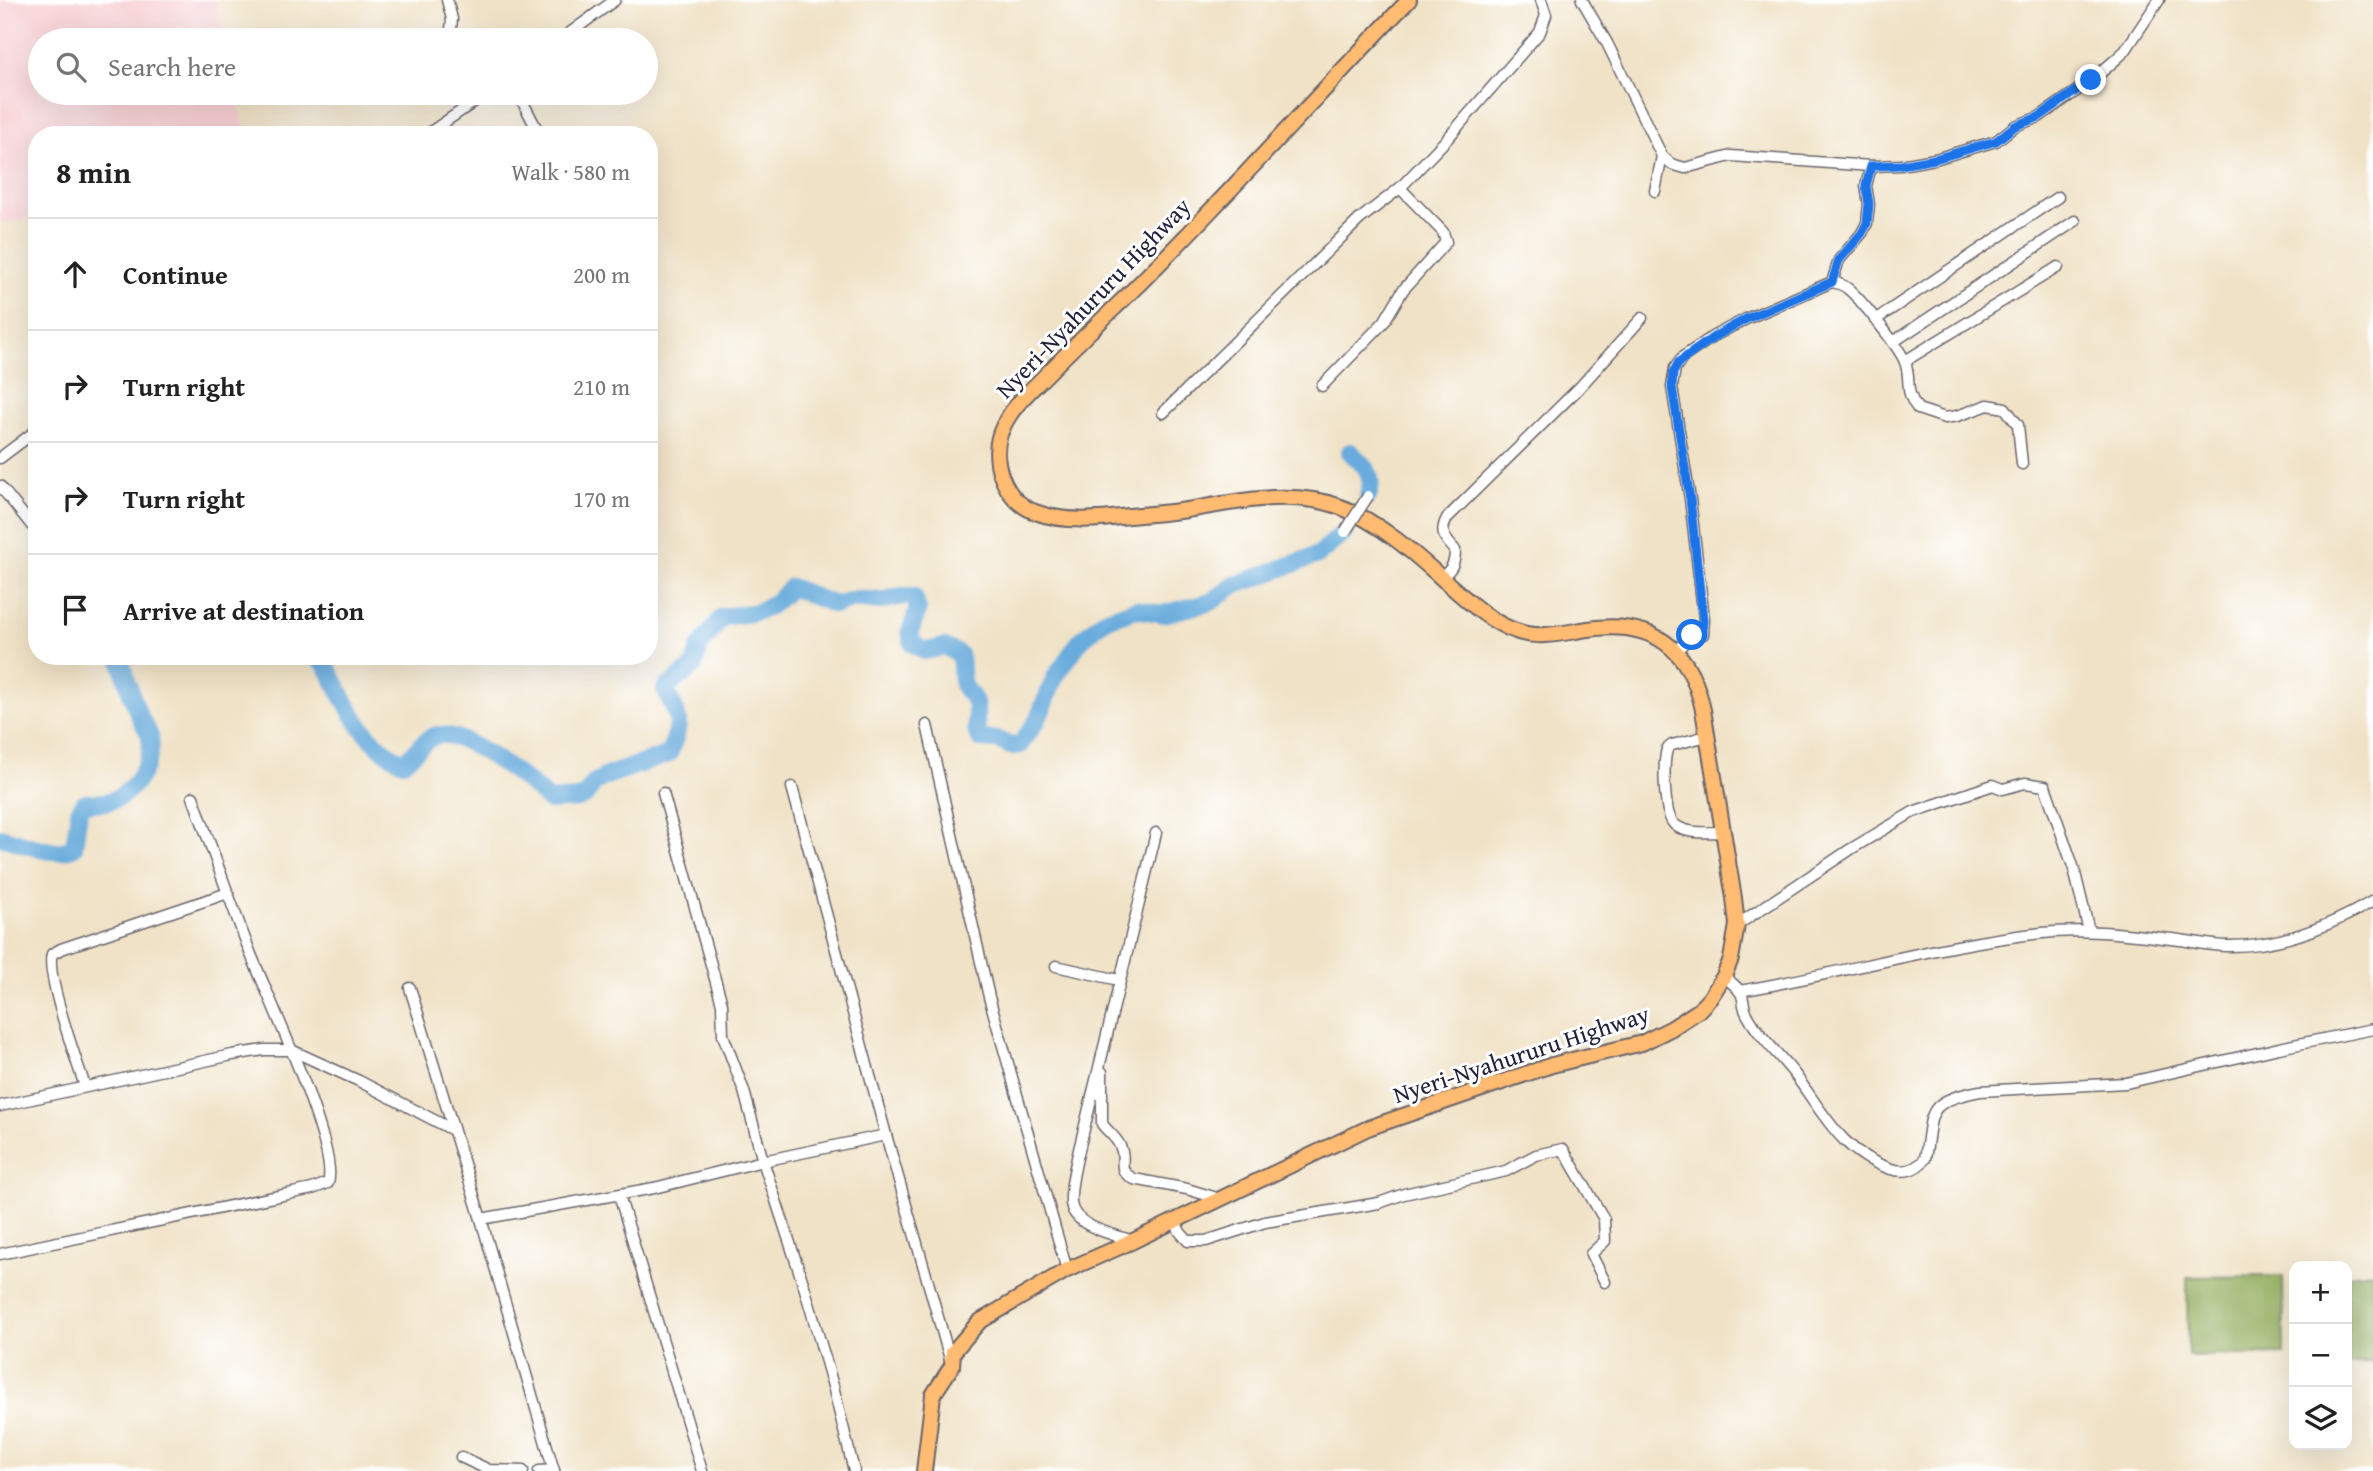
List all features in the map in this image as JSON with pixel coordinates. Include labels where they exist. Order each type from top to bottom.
[{"type":"highway","name":"Nyeri-Nyahururu Highway","points":[[924,1471],[933,1395],[952,1366],[953,1352],[979,1322],[1067,1270],[1368,1128],[1552,1065],[1642,1043],[1698,1011],[1724,976],[1731,959],[1737,925],[1724,832],[1699,692],[1689,666],[1650,633],[1605,628],[1544,635],[1516,631],[1488,615],[1377,527],[1340,507],[1317,500],[1289,497],[1096,520],[1042,514],[1031,511],[1010,494],[998,464],[997,446],[1003,426],[1035,386],[1135,288],[1409,0]]},
{"type":"street","points":[[447,0],[452,19],[451,28]]},
{"type":"street","points":[[576,28],[615,0]]},
{"type":"street","points":[[1163,413],[1360,219],[1400,188],[1447,139],[1539,32],[1545,23],[1546,15],[1541,0]]},
{"type":"street","points":[[1582,0],[1607,43],[1662,156],[1671,164],[1685,167],[1731,156],[1871,166],[1901,165],[1935,159],[1996,141],[2015,126],[2039,117],[2091,80],[2125,51],[2159,0]]},
{"type":"street","points":[[439,126],[469,105]]},
{"type":"street","points":[[524,105],[535,126]]},
{"type":"street","points":[[1655,191],[1662,156]]},
{"type":"street","points":[[1832,282],[1839,260],[1858,239],[1867,223],[1869,204],[1866,186],[1871,166]]},
{"type":"street","points":[[1322,386],[1384,322],[1403,290],[1446,242],[1443,232],[1400,188]]},
{"type":"street","points":[[1875,320],[2058,197]]},
{"type":"street","points":[[1893,342],[2075,221]]},
{"type":"street","points":[[1905,360],[2058,267]]},
{"type":"street","points":[[1675,652],[1692,635],[1703,634],[1691,510],[1672,387],[1675,368],[1683,357],[1746,319],[1832,282],[1847,288],[1905,360],[1909,392],[1918,409],[1945,418],[1988,405],[2005,408],[2018,425],[2022,464]]},
{"type":"street","points":[[1442,578],[1452,570],[1455,559],[1455,550],[1443,536],[1447,517],[1579,388],[1642,318]]},
{"type":"street","points":[[0,458],[28,437]]},
{"type":"street","points":[[0,485],[28,521]]},
{"type":"street","points":[[1345,532],[1368,496]]},
{"type":"street","points":[[927,725],[989,998],[1067,1270]]},
{"type":"street","points":[[1707,736],[1672,745],[1667,749],[1665,765],[1670,820],[1677,827],[1702,832],[1724,832]]},
{"type":"street","points":[[1737,925],[1851,849],[1913,812],[1993,785],[2003,789],[2035,783],[2045,786],[2056,813],[2089,931]]},
{"type":"street","points":[[792,787],[952,1366]]},
{"type":"street","points":[[663,793],[722,1004],[723,1035],[744,1091],[833,1386],[853,1471]]},
{"type":"street","points":[[0,1254],[324,1186],[330,1177],[325,1144],[312,1102],[193,797]]},
{"type":"street","points":[[1133,1241],[1081,1220],[1071,1206],[1071,1190],[1156,833]]},
{"type":"street","points":[[85,1086],[70,1044],[52,973],[52,954],[229,893]]},
{"type":"street","points":[[1740,991],[1800,981],[1956,945],[2044,932],[2089,931],[2227,946],[2269,942],[2306,933],[2373,901]]},
{"type":"street","points":[[1056,966],[1119,980]]},
{"type":"street","points":[[1724,976],[1740,991],[1751,1019],[1796,1076],[1825,1120],[1850,1146],[1867,1158],[1897,1170],[1910,1170],[1921,1163],[1926,1154],[1930,1116],[1943,1102],[1963,1094],[2126,1083],[2373,1029]]},
{"type":"street","points":[[410,988],[554,1471],[539,1471]]},
{"type":"street","points":[[0,1106],[232,1055],[264,1050],[291,1051],[453,1130]]},
{"type":"street","points":[[1102,1052],[1102,1124],[1119,1142],[1123,1152],[1122,1170],[1126,1175],[1133,1179],[1187,1189],[1220,1199]]},
{"type":"street","points":[[481,1219],[619,1195],[886,1135]]},
{"type":"street","points":[[1175,1221],[1188,1241],[1206,1241],[1265,1222],[1379,1203],[1404,1194],[1506,1171],[1536,1155],[1563,1149],[1604,1219],[1605,1241],[1591,1254],[1605,1282]]},
{"type":"street","points":[[619,1195],[702,1471]]},
{"type":"street","points":[[461,1457],[489,1470],[523,1471]]},
{"type":"shaded area","points":[[0,0],[216,0],[222,28],[28,28],[28,105],[239,105],[244,126],[28,126],[28,220],[0,222]]},
{"type":"green space","points":[[2373,1272],[2373,1362],[2352,1364],[2352,1274]]},
{"type":"green space","points":[[2283,1276],[2284,1354],[2188,1356],[2187,1277]]},
{"type":"waterway","points":[[1350,452],[1368,471],[1371,482],[1368,496]]},
{"type":"waterway","points":[[326,665],[366,733],[376,744],[403,762],[433,736],[450,736],[465,741],[497,760],[550,801],[578,799],[585,796],[595,782],[609,775],[669,754],[678,721],[665,689],[694,666],[699,648],[722,617],[767,608],[791,587],[835,605],[855,599],[880,601],[902,596],[914,597],[918,609],[910,632],[913,644],[925,651],[945,647],[959,654],[963,683],[976,705],[980,739],[998,740],[1010,746],[1020,745],[1038,719],[1055,677],[1080,641],[1104,620],[1136,609],[1163,614],[1211,602],[1233,586],[1318,555],[1345,532]]},
{"type":"waterway","points":[[0,837],[48,850],[74,847],[79,811],[84,803],[114,800],[126,792],[139,777],[145,767],[151,743],[122,665]]},
{"type":"route","points":[[1692,635],[1703,634],[1703,619],[1690,499],[1672,387],[1673,373],[1679,362],[1714,337],[1746,319],[1832,282],[1839,260],[1854,245],[1867,223],[1869,204],[1866,186],[1871,166],[1901,165],[1935,159],[1996,141],[2015,126],[2039,117],[2091,80]]}]
